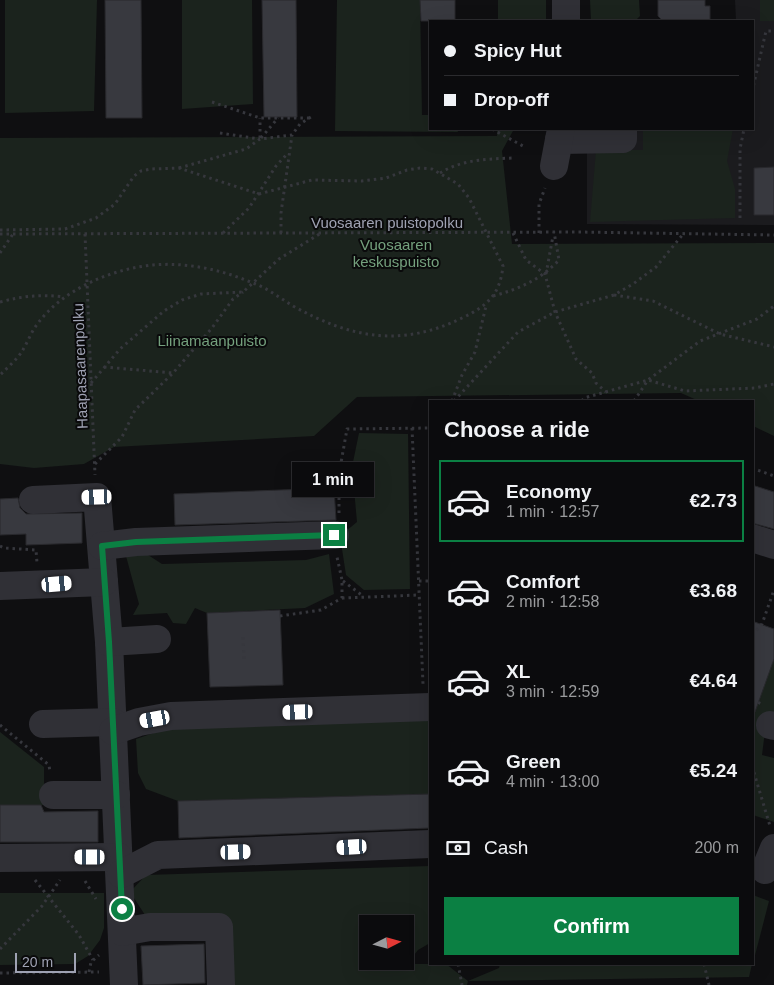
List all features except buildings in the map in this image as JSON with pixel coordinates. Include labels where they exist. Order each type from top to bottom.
[{"type":"street","points":[[566,0],[566,20]]},
{"type":"street","points":[[554,166],[560,134],[623,139],[623,130]]},
{"type":"street","points":[[33,500],[97,497],[109,642],[124,978]]},
{"type":"street","points":[[754,539],[774,545]]},
{"type":"street","points":[[102,546],[136,542],[334,541]]},
{"type":"street","points":[[754,555],[774,550]]},
{"type":"street","points":[[0,586],[40,586],[104,582]]},
{"type":"street","points":[[109,642],[157,639]]},
{"type":"street","points":[[43,724],[113,726],[171,716],[427,707]]},
{"type":"street","points":[[53,795],[116,795]]},
{"type":"street","points":[[9,858],[75,857],[120,865],[158,855],[429,844]]},
{"type":"street","points":[[122,932],[150,927],[219,926],[221,985]]},
{"type":"path","points":[[754,83],[766,31],[774,31]]},
{"type":"path","points":[[212,102],[260,118],[310,118]]},
{"type":"path","points":[[281,233],[280,213],[292,135],[300,124],[314,115]]},
{"type":"path","points":[[260,118],[260,139]]},
{"type":"path","points":[[0,230],[65,228],[96,218],[115,204],[134,176],[141,171],[179,168],[246,149],[260,139],[278,118]]},
{"type":"path","points":[[494,130],[524,146]]},
{"type":"path","points":[[740,218],[740,149],[744,130]]},
{"type":"path","points":[[220,133],[260,139],[292,135]]},
{"type":"path","points":[[223,233],[249,208],[276,166],[288,153]]},
{"type":"path","points":[[440,173],[450,167],[479,159],[514,158]]},
{"type":"path","points":[[539,233],[540,204],[554,166]]},
{"type":"path","points":[[0,375],[20,354],[37,324],[64,297],[106,276],[152,265],[175,264],[211,269],[254,283],[322,320],[353,333],[375,336],[417,335],[446,326],[486,305],[493,296],[502,276],[501,256],[486,234],[470,198],[458,184],[440,173],[420,168],[386,178],[362,181],[312,180],[259,194],[179,168]]},
{"type":"path","points":[[493,296],[517,290],[546,274],[559,260],[554,232]]},
{"type":"path","points":[[554,232],[546,274],[555,312],[576,359],[592,373],[596,383],[606,392]]},
{"type":"path","name":"Vuosaaren puistopolku","points":[[0,234],[486,234],[554,232],[774,235]]},
{"type":"path","points":[[95,464],[122,437],[135,410],[173,374],[212,328],[233,299],[254,283],[279,259],[322,233]]},
{"type":"path","points":[[514,233],[526,260],[546,274]]},
{"type":"path","points":[[454,400],[518,332],[555,312],[614,294],[656,267],[685,233]]},
{"type":"path","points":[[0,253],[14,234]]},
{"type":"path","name":"Haapasaarenpolku","points":[[85,234],[97,497]]},
{"type":"path","points":[[91,383],[142,328],[182,300],[215,292],[243,292]]},
{"type":"path","points":[[0,302],[24,296],[43,294],[64,297]]},
{"type":"path","points":[[614,294],[653,301],[720,334],[774,347]]},
{"type":"path","points":[[453,400],[462,375],[476,352],[486,305]]},
{"type":"path","points":[[635,400],[648,380],[700,341],[758,319],[774,306]]},
{"type":"path","points":[[104,368],[173,374]]},
{"type":"path","points":[[583,400],[584,398],[648,380],[686,391],[755,388],[774,384]]},
{"type":"path","points":[[412,428],[419,595],[427,707]]},
{"type":"path","points":[[342,598],[342,580],[334,541],[339,525],[339,474],[347,429],[429,428]]},
{"type":"path","points":[[754,469],[774,476]]},
{"type":"path","points":[[0,546],[4,548],[36,550],[40,586]]},
{"type":"path","points":[[342,580],[364,596]]},
{"type":"path","points":[[419,581],[429,581]]},
{"type":"path","points":[[754,633],[762,624],[774,590]]},
{"type":"path","points":[[280,616],[321,610],[342,598],[419,595]]},
{"type":"path","points":[[243,637],[244,660]]},
{"type":"path","points":[[0,725],[49,765],[53,795]]},
{"type":"path","points":[[754,778],[767,858]]},
{"type":"path","points":[[0,949],[48,897],[75,857]]},
{"type":"path","points":[[75,857],[89,890],[97,901]]},
{"type":"path","points":[[9,858],[48,897],[79,935],[94,960]]},
{"type":"path","points":[[458,965],[462,985]]},
{"type":"path","points":[[704,965],[709,985]]},
{"type":"path","points":[[0,973],[124,978]]},
{"type":"shaded area","points":[[735,0],[774,0],[774,225],[587,224],[587,130],[754,130],[754,20],[736,20]]},
{"type":"green space","points":[[5,0],[97,0],[94,111],[5,113]]},
{"type":"green space","points":[[182,0],[252,0],[253,104],[182,109]]},
{"type":"green space","points":[[337,0],[420,0],[422,115],[429,115],[429,130],[457,130],[458,132],[335,131]]},
{"type":"green space","points":[[498,0],[546,0],[546,20],[498,20]]},
{"type":"green space","points":[[590,0],[639,0],[640,16],[636,20],[591,20]]},
{"type":"green space","points":[[760,0],[774,0],[774,21],[760,21]]},
{"type":"green space","name":"Vuosaaren keskuspuisto","points":[[497,130],[513,130],[502,151],[512,244],[774,243],[774,436],[754,426],[754,400],[697,400],[681,393],[357,397],[314,436],[114,447],[84,464],[34,468],[0,464],[0,138],[497,136]]},
{"type":"green space","points":[[643,130],[733,130],[727,161],[735,189],[735,218],[590,222],[596,150],[643,150]]},
{"type":"green space","points":[[359,433],[408,434],[410,589],[364,590],[346,575],[340,536],[357,522],[352,467]]},
{"type":"green space","points":[[145,553],[162,564],[306,560],[329,554],[334,594],[305,608],[207,613],[195,608],[186,624],[173,623],[167,613],[133,615],[139,604],[126,556]]},
{"type":"green space","points":[[774,659],[774,732],[765,731],[762,755],[774,758],[774,822],[754,815],[754,696]]},
{"type":"green space","points":[[429,715],[429,794],[178,801],[146,789],[138,773],[136,739],[180,724]]},
{"type":"green space","points":[[0,732],[44,767],[44,805],[0,805]]},
{"type":"green space","points":[[429,866],[429,944],[418,950],[414,955],[414,915],[359,915],[359,970],[414,970],[414,964],[447,965],[468,981],[467,985],[227,985],[233,949],[147,918],[130,892],[146,875]]},
{"type":"green space","points":[[0,893],[104,893],[104,928],[100,940],[88,956],[75,964],[0,965]]},
{"type":"green space","points":[[754,896],[769,901],[754,959]]},
{"type":"green space","points":[[500,965],[752,965],[749,977],[468,981],[499,968]]},
{"type":"route","points":[[122,909],[109,642],[102,546],[136,542],[334,535]]},
{"type":"park label","name":"Liinamaanpuisto","points":[[212,340]]}]
